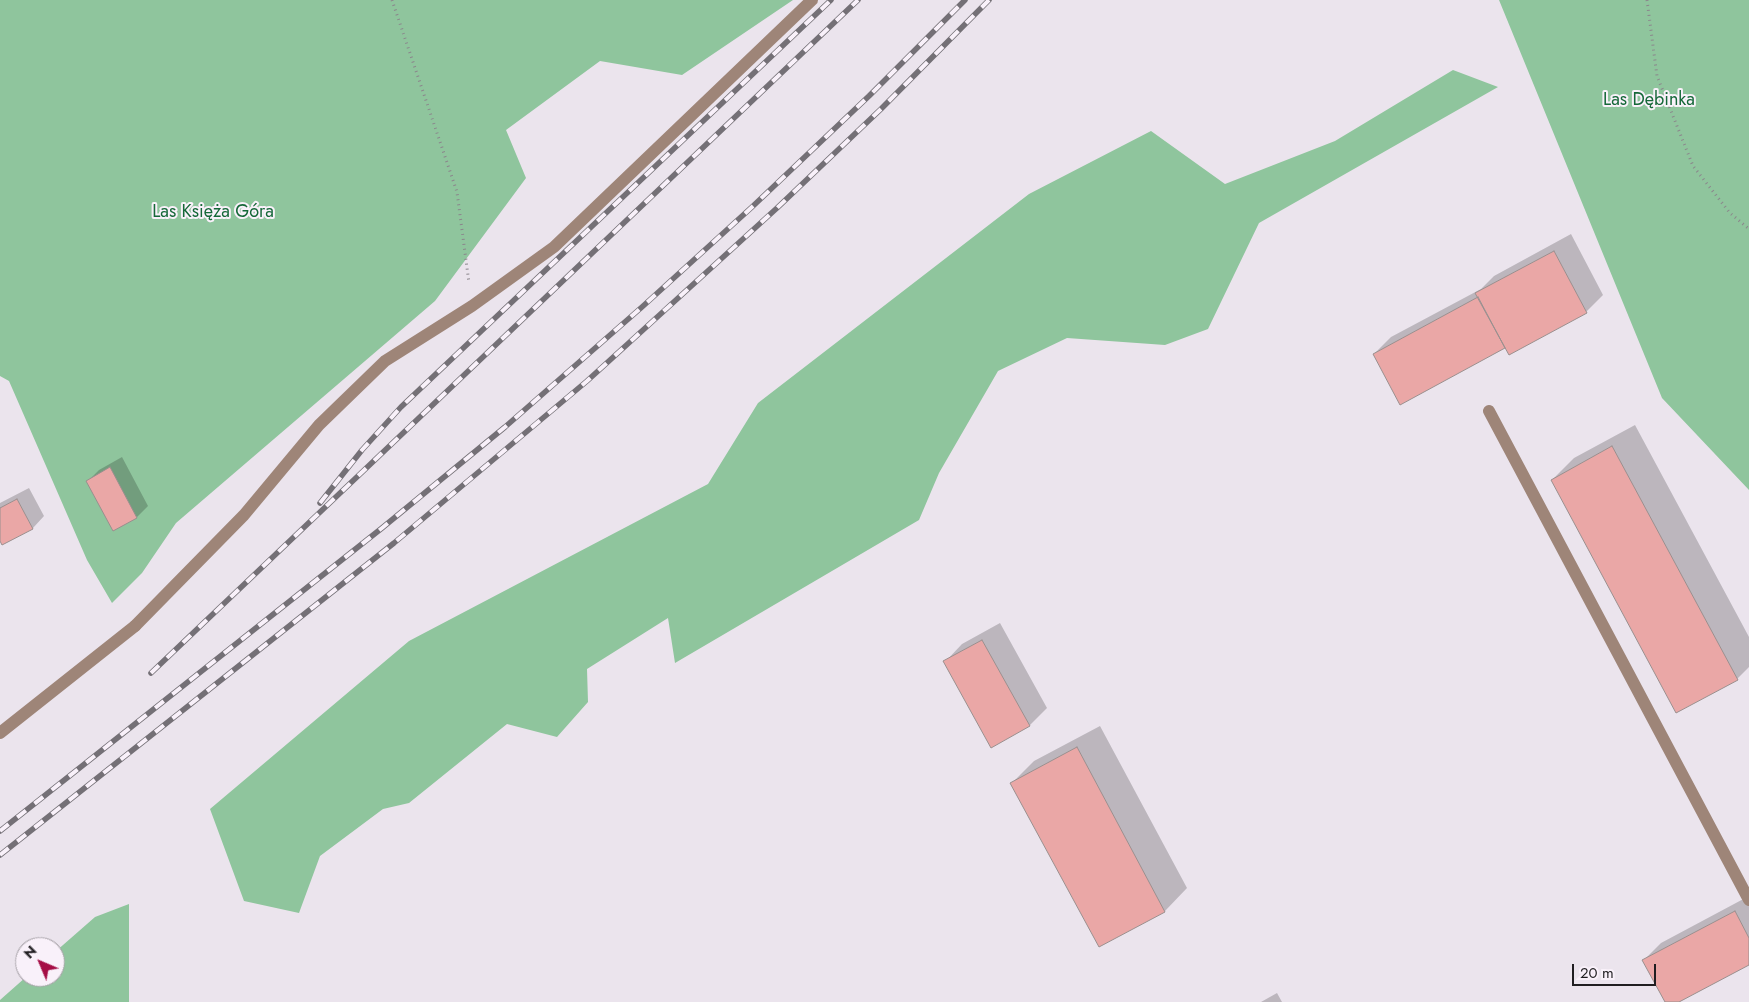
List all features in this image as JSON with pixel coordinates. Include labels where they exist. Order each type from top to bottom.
[{"type":"street","points":[[0,733],[135,626],[244,515],[319,425],[385,361],[472,306],[554,247],[812,0]]},
{"type":"street","points":[[1489,411],[1749,900]]},
{"type":"path","points":[[392,0],[457,192],[472,306]]},
{"type":"path","points":[[1647,0],[1657,76],[1693,166],[1730,212],[1749,229]]},
{"type":"green space","name":"Las Księża Góra","points":[[0,0],[793,0],[682,75],[600,61],[506,130],[526,178],[435,301],[176,523],[142,573],[112,603],[87,560],[9,381],[0,376]]},
{"type":"green space","name":"Las Dębinka","points":[[1499,0],[1749,0],[1749,490],[1662,398]]},
{"type":"green space","points":[[1453,70],[1498,87],[1259,223],[1208,329],[1165,345],[1067,338],[998,371],[939,473],[919,520],[675,663],[668,618],[587,669],[588,702],[557,737],[507,724],[409,803],[383,809],[320,856],[299,913],[244,901],[210,809],[409,641],[708,484],[758,403],[1029,194],[1151,131],[1225,184],[1335,141]]},
{"type":"green space","points":[[129,904],[129,1002],[0,1002],[15,987],[65,987],[65,943],[95,917]]},
{"type":"building","points":[[1554,251],[1587,313],[1509,355],[1475,293]]},
{"type":"building","points":[[1478,297],[1505,348],[1400,405],[1373,354]]},
{"type":"building","points":[[1612,446],[1738,680],[1676,713],[1551,480]]},
{"type":"building","points":[[110,467],[137,518],[113,531],[86,481]]},
{"type":"building","points":[[17,499],[33,529],[2,545],[0,541],[0,508]]},
{"type":"building","points":[[982,640],[1030,726],[991,748],[943,661]]},
{"type":"building","points":[[1077,747],[1165,912],[1099,947],[1010,783]]},
{"type":"building","points":[[1735,911],[1749,938],[1749,965],[1679,1002],[1665,1002],[1642,960]]},
{"type":"railway","points":[[320,503],[362,450],[401,407],[831,0]]},
{"type":"railway","points":[[151,673],[858,0]]},
{"type":"railway","points":[[0,831],[382,528],[505,427],[642,307],[752,207],[869,96],[965,0]]},
{"type":"railway","points":[[0,855],[394,543],[587,381],[777,208],[881,109],[989,0]]}]
